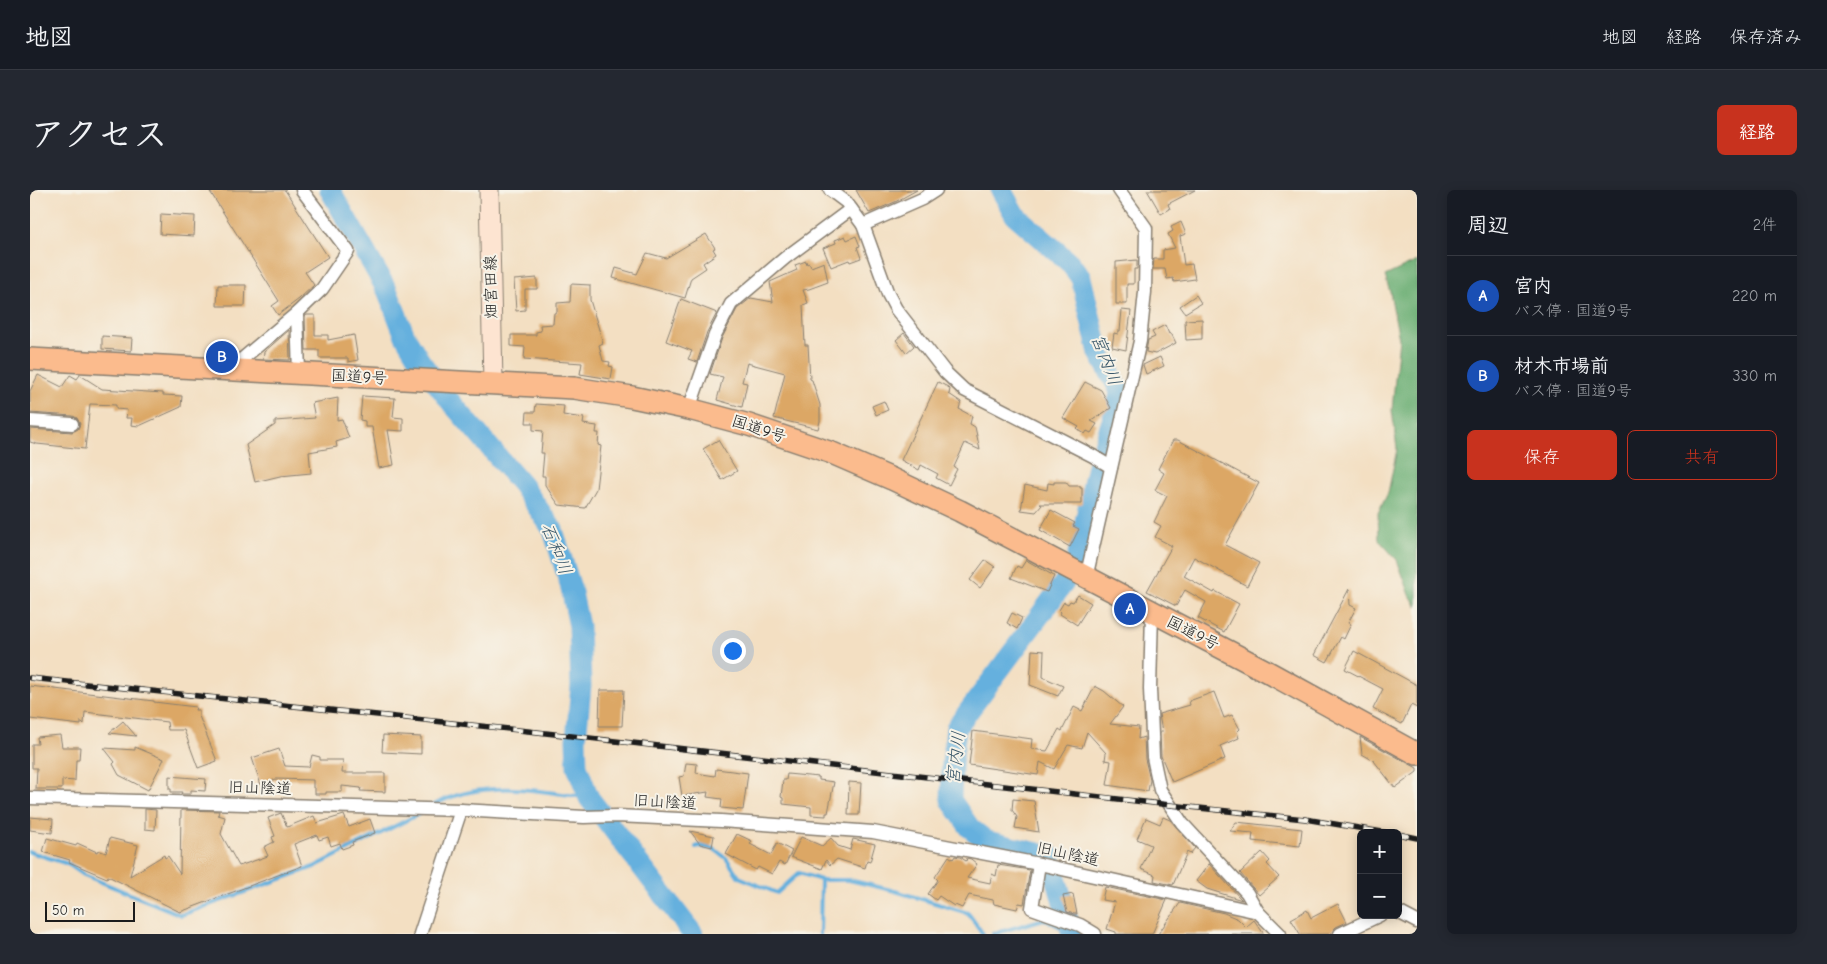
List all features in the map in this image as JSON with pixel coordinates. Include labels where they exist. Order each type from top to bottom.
[{"type":"highway","name":"国道9号","points":[[30,359],[450,383],[493,383],[574,388],[632,397],[689,409],[749,425],[832,453],[960,511],[1266,671],[1417,754]]},
{"type":"main road","name":"畑宮田線","points":[[489,190],[493,383]]},
{"type":"street","points":[[229,370],[297,313],[322,289],[348,251],[302,190]]},
{"type":"street","points":[[830,190],[846,202],[863,225],[888,294],[896,309],[951,379],[964,390],[1111,467]]},
{"type":"street","points":[[863,225],[922,199],[936,190]]},
{"type":"street","points":[[1086,578],[1140,341],[1145,292],[1146,228],[1119,190]]},
{"type":"street","points":[[689,409],[715,335],[731,304],[785,258],[851,209]]},
{"type":"street","points":[[297,313],[299,374]]},
{"type":"street","points":[[30,421],[72,424]]},
{"type":"street","points":[[1152,612],[1150,689],[1153,757],[1160,790],[1182,823],[1247,893],[1258,912],[1280,934]]},
{"type":"street","name":"旧山陰道","points":[[30,798],[462,810],[584,817],[617,816],[873,832],[1039,864],[1258,912]]},
{"type":"street","points":[[420,934],[462,810]]},
{"type":"street","points":[[1039,864],[1032,908],[1080,925],[1095,934]]},
{"type":"street","points":[[1402,914],[1417,922]]},
{"type":"street","points":[[1340,934],[1372,919]]},
{"type":"green space","points":[[1417,261],[1417,607],[1410,595],[1397,560],[1379,540],[1378,513],[1388,493],[1397,449],[1392,410],[1399,339],[1385,276]]},
{"type":"building","points":[[209,190],[285,190],[328,257],[305,272],[314,285],[278,315],[272,306],[279,301]]},
{"type":"building","points":[[856,190],[917,190],[869,213]]},
{"type":"building","points":[[1147,190],[1195,190],[1168,204],[1170,209],[1161,214]]},
{"type":"building","points":[[161,214],[195,216],[194,236],[160,234]]},
{"type":"building","points":[[1181,222],[1186,234],[1180,236],[1184,265],[1192,264],[1195,279],[1174,282],[1173,278],[1167,279],[1165,269],[1153,269],[1154,259],[1163,259],[1163,250],[1175,248],[1168,234],[1173,231],[1171,227]]},
{"type":"building","points":[[706,234],[715,248],[713,249],[716,254],[703,263],[706,268],[691,278],[685,298],[613,278],[616,268],[637,274],[647,253],[666,258]]},
{"type":"building","points":[[845,236],[847,240],[856,236],[860,246],[857,247],[861,258],[850,262],[849,260],[831,267],[823,248],[836,243],[835,240]]},
{"type":"building","points":[[1137,260],[1137,269],[1134,269],[1134,284],[1127,284],[1127,304],[1116,304],[1116,262]]},
{"type":"building","points":[[806,261],[811,267],[824,262],[828,282],[803,290],[808,303],[803,305],[805,345],[808,345],[810,379],[812,380],[820,405],[818,429],[774,418],[785,373],[747,363],[742,382],[747,383],[742,407],[717,400],[723,377],[710,374],[722,338],[737,309],[751,298],[773,302],[770,282],[797,270],[795,265]]},
{"type":"building","points":[[537,278],[537,289],[525,289],[525,310],[516,311],[514,280]]},
{"type":"building","points":[[571,284],[590,285],[590,300],[603,343],[599,345],[603,361],[610,362],[609,366],[613,367],[611,379],[580,374],[582,363],[524,359],[525,347],[511,346],[511,335],[536,335],[536,332],[541,331],[540,325],[553,324],[554,313],[557,312],[557,303],[570,302]]},
{"type":"building","points":[[218,285],[246,285],[245,306],[217,306]]},
{"type":"building","points":[[1196,295],[1201,303],[1185,313],[1180,306]]},
{"type":"building","points":[[681,299],[717,313],[707,332],[697,362],[688,359],[692,351],[666,341]]},
{"type":"building","points":[[1122,310],[1131,311],[1126,350],[1112,347],[1114,333],[1118,334],[1118,331],[1120,331]]},
{"type":"building","points":[[315,315],[315,335],[328,335],[328,340],[354,335],[358,360],[348,362],[348,358],[319,358],[319,350],[306,350],[305,316]]},
{"type":"building","points":[[1202,319],[1202,339],[1186,340],[1185,320]]},
{"type":"building","points":[[1165,325],[1176,343],[1155,354],[1146,352],[1148,340],[1155,337],[1152,332]]},
{"type":"building","points":[[289,330],[290,360],[263,359],[264,352]]},
{"type":"building","points":[[904,333],[914,346],[906,353],[896,340]]},
{"type":"building","points":[[102,336],[132,338],[131,351],[102,349]]},
{"type":"building","points":[[1160,357],[1164,366],[1146,374],[1143,365]]},
{"type":"building","points":[[38,375],[62,387],[70,375],[77,379],[80,375],[102,389],[182,396],[181,407],[139,426],[131,425],[132,418],[126,418],[127,410],[116,409],[116,405],[90,404],[85,449],[37,444],[30,442],[30,429],[72,432],[78,429],[80,424],[77,418],[73,416],[30,413],[30,391]]},
{"type":"building","points":[[938,382],[948,387],[950,389],[949,394],[961,402],[959,409],[972,416],[970,424],[975,427],[980,450],[965,443],[954,467],[957,469],[949,485],[936,478],[938,474],[921,465],[919,470],[901,460]]},
{"type":"building","points":[[1085,382],[1101,390],[1111,408],[1091,421],[1097,424],[1091,433],[1087,431],[1085,434],[1077,429],[1079,427],[1063,418]]},
{"type":"building","points":[[362,396],[395,398],[393,417],[403,418],[403,431],[388,430],[394,465],[379,468],[372,427],[365,427],[365,421],[360,420]]},
{"type":"building","points":[[338,398],[337,420],[342,419],[349,438],[336,442],[337,447],[309,452],[311,473],[280,476],[255,482],[246,445],[275,425],[275,421],[315,418],[312,403]]},
{"type":"building","points":[[884,401],[888,410],[876,415],[872,406]]},
{"type":"building","points":[[536,404],[564,406],[563,415],[584,418],[583,424],[597,426],[596,433],[599,433],[598,445],[601,446],[596,489],[585,508],[559,505],[545,485],[545,476],[542,476],[544,453],[541,453],[543,431],[533,430],[533,423],[526,423],[527,412],[535,412]]},
{"type":"building","points":[[718,440],[737,471],[722,480],[703,449]]},
{"type":"building","points":[[1173,440],[1178,440],[1259,483],[1225,545],[1259,563],[1247,586],[1194,557],[1184,576],[1214,593],[1215,591],[1239,604],[1224,632],[1198,618],[1206,602],[1185,590],[1176,606],[1147,591],[1172,546],[1155,537],[1161,526],[1154,522],[1167,496],[1155,490],[1164,473],[1158,469]]},
{"type":"building","points":[[1054,482],[1066,482],[1069,486],[1080,486],[1082,488],[1082,504],[1040,504],[1042,505],[1036,512],[1021,510],[1025,485],[1047,490],[1048,483],[1054,484]]},
{"type":"building","points":[[1051,510],[1075,523],[1073,526],[1079,529],[1070,547],[1040,530]]},
{"type":"building","points":[[985,560],[995,567],[980,588],[970,580]]},
{"type":"building","points":[[1026,560],[1054,576],[1047,592],[1011,578],[1017,566],[1021,568]]},
{"type":"building","points":[[1349,589],[1350,605],[1356,608],[1348,623],[1351,624],[1344,639],[1341,637],[1327,662],[1314,655]]},
{"type":"building","points":[[1078,595],[1091,603],[1077,625],[1060,614],[1059,610],[1064,602],[1068,604],[1070,601],[1073,602]]},
{"type":"building","points":[[1012,613],[1022,618],[1017,629],[1007,623]]},
{"type":"building","points":[[1032,650],[1044,651],[1043,677],[1063,686],[1058,696],[1030,685]]},
{"type":"building","points":[[1354,651],[1417,685],[1417,708],[1411,705],[1402,724],[1373,709],[1383,689],[1345,669]]},
{"type":"building","points":[[30,686],[196,707],[195,710],[199,710],[199,716],[217,761],[198,768],[184,730],[168,730],[167,722],[85,712],[84,724],[81,721],[81,725],[30,719]]},
{"type":"building","points":[[1095,686],[1123,707],[1110,724],[1139,727],[1138,739],[1144,737],[1145,759],[1150,780],[1148,791],[1107,785],[1111,761],[1105,760],[1106,753],[1087,732],[1082,748],[1068,745],[1054,769],[1040,762],[1038,775],[969,765],[973,731],[1032,739],[1031,749],[1047,751],[1059,729],[1062,731],[1074,707],[1082,711]]},
{"type":"building","points":[[600,690],[624,690],[622,726],[599,726]]},
{"type":"building","points":[[1214,692],[1224,718],[1232,715],[1240,729],[1237,732],[1239,738],[1220,746],[1225,759],[1172,782],[1161,756],[1160,732],[1162,732],[1159,714],[1190,705],[1189,701]]},
{"type":"building","points":[[123,721],[136,736],[109,733]]},
{"type":"building","points":[[60,735],[62,747],[80,747],[79,760],[76,760],[75,781],[62,780],[62,789],[36,789],[37,768],[32,768],[32,744],[38,744],[37,737]]},
{"type":"building","points":[[383,735],[421,737],[421,754],[382,752]]},
{"type":"building","points":[[1360,737],[1417,768],[1417,772],[1395,788],[1374,761],[1362,754]]},
{"type":"building","points":[[135,747],[164,759],[148,790],[119,775],[113,764],[115,762],[104,748],[135,750]]},
{"type":"building","points":[[279,749],[285,766],[309,767],[312,755],[320,757],[320,760],[343,760],[342,773],[385,773],[385,792],[360,791],[361,788],[342,786],[342,792],[315,794],[313,780],[276,779],[261,785],[252,758]]},
{"type":"building","points":[[686,763],[697,764],[696,773],[715,776],[716,769],[748,773],[743,810],[721,808],[722,799],[707,797],[708,792],[682,796],[679,777],[684,776]]},
{"type":"building","points":[[787,774],[819,777],[819,780],[834,782],[826,816],[811,815],[811,807],[783,804],[783,798],[781,797],[783,780],[786,780]]},
{"type":"building","points":[[169,776],[206,779],[205,791],[191,790],[191,794],[171,792],[171,789],[169,789]]},
{"type":"building","points":[[849,782],[861,783],[859,815],[848,815]]},
{"type":"building","points":[[1013,799],[1034,801],[1039,832],[1015,828],[1017,817],[1012,810]]},
{"type":"building","points":[[145,809],[156,810],[155,830],[145,829]]},
{"type":"building","points":[[181,810],[219,811],[218,815],[225,817],[221,834],[239,866],[268,856],[264,847],[274,842],[272,837],[275,836],[268,818],[281,813],[287,827],[314,816],[317,823],[344,815],[349,827],[370,819],[375,833],[352,842],[353,845],[342,849],[340,843],[331,846],[328,837],[319,840],[317,835],[294,844],[302,866],[180,912],[108,876],[107,878],[69,862],[70,860],[43,852],[47,838],[76,846],[77,843],[97,852],[98,850],[106,853],[110,838],[138,845],[130,876],[164,855],[165,858],[168,856],[180,874]]},
{"type":"building","points":[[30,817],[53,819],[52,833],[30,830]]},
{"type":"building","points":[[1163,817],[1170,820],[1195,848],[1190,854],[1187,852],[1173,885],[1154,881],[1155,875],[1141,869],[1151,845],[1137,839],[1146,818],[1160,824]]},
{"type":"building","points":[[1236,822],[1302,829],[1300,846],[1252,841],[1253,833],[1230,831]]},
{"type":"building","points":[[690,831],[714,836],[712,847],[700,844]]},
{"type":"building","points":[[737,834],[752,841],[750,844],[771,855],[777,843],[792,851],[785,865],[779,862],[772,874],[758,867],[756,870],[726,854]]},
{"type":"building","points":[[801,837],[822,846],[831,838],[838,846],[850,850],[853,839],[875,844],[870,862],[867,861],[865,868],[837,859],[830,865],[826,860],[822,869],[791,857]]},
{"type":"building","points":[[1262,852],[1270,861],[1267,864],[1279,877],[1259,895],[1240,873]]},
{"type":"building","points":[[949,856],[953,859],[955,856],[960,857],[966,861],[967,858],[971,859],[977,864],[967,878],[990,883],[992,874],[996,876],[998,865],[1030,870],[1024,904],[1019,903],[1017,909],[994,904],[993,900],[969,895],[962,908],[954,906],[939,896],[936,900],[928,894],[938,880],[935,877]]},
{"type":"building","points":[[1209,864],[1242,900],[1207,889],[1196,881]]},
{"type":"building","points":[[1105,887],[1167,900],[1152,934],[1116,934],[1116,932],[1107,929],[1115,902],[1102,900]]},
{"type":"building","points":[[1073,894],[1077,914],[1067,912],[1063,896]]},
{"type":"building","points":[[1180,903],[1224,913],[1238,919],[1246,927],[1254,920],[1264,934],[1158,934]]},
{"type":"building","points":[[1338,904],[1347,922],[1336,927],[1329,934],[1300,934],[1291,919],[1307,910],[1311,918]]},
{"type":"waterway","name":"石和川","points":[[330,190],[387,290],[405,336],[420,361],[450,401],[522,485],[553,530],[571,588],[579,626],[581,686],[576,740],[577,766],[589,798],[693,934]]},
{"type":"waterway","name":"宮内川","points":[[1001,190],[1015,215],[1070,263],[1081,278],[1099,353],[1120,391],[1097,466],[1077,559]]},
{"type":"waterway","name":"宮内川","points":[[1064,583],[956,728],[951,800],[970,828],[987,841],[1050,856],[1071,931]]},
{"type":"waterway","points":[[434,805],[452,797],[490,789],[530,790],[589,798]]},
{"type":"waterway","points":[[30,852],[68,864],[84,875],[181,915],[314,867],[421,813]]},
{"type":"waterway","points":[[696,847],[714,849],[726,858],[739,877],[777,893],[799,873],[821,880],[849,880],[895,891],[968,913],[983,934]]},
{"type":"waterway","points":[[820,934],[821,880]]},
{"type":"waterway","points":[[993,934],[1044,919],[1074,934]]},
{"type":"railway","points":[[30,678],[537,732],[1305,819],[1364,829]]},
{"type":"railway","points":[[1402,835],[1417,838]]},
{"type":"place","name":"材木市場前","points":[[222,357]]},
{"type":"place","name":"宮内","points":[[1130,609]]}]
